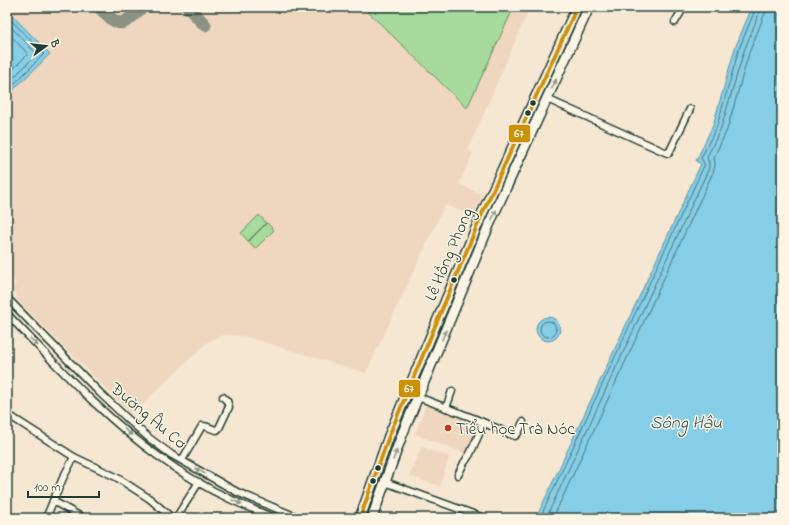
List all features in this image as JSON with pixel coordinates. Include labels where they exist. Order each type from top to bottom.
[{"type":"highway","name":"Lê Hồng Phong","points":[[360,518],[389,436],[482,214],[577,7]]},
{"type":"highway","name":"Lê Hồng Phong","points":[[372,518],[402,435],[492,218],[589,7]]},
{"type":"street","points":[[676,22],[684,7]]},
{"type":"street","points":[[547,99],[667,153],[669,153],[690,109]]},
{"type":"street","name":"Đường Âu Cơ","points":[[7,298],[87,380],[149,438],[172,455],[237,492],[299,518]]},
{"type":"street","name":"Đường Âu Cơ","points":[[7,314],[80,388],[126,431],[158,456],[198,482],[231,500],[274,518]]},
{"type":"street","points":[[80,388],[87,380]]},
{"type":"street","points":[[446,408],[452,391]]},
{"type":"street","points":[[182,460],[202,426],[215,430],[219,428],[229,407],[227,401],[223,397]]},
{"type":"street","points":[[418,397],[514,436],[518,433],[523,422]]},
{"type":"street","points":[[7,414],[74,457],[116,477],[150,498],[172,518]]},
{"type":"street","points":[[458,475],[470,454],[484,423]]},
{"type":"street","points":[[46,518],[63,478],[74,457]]},
{"type":"street","points":[[176,518],[198,482]]},
{"type":"street","points":[[385,482],[484,518]]},
{"type":"street","points":[[53,500],[83,518]]},
{"type":"shaded area","points":[[7,7],[530,7],[468,150],[473,153],[459,184],[482,195],[473,216],[445,205],[366,373],[244,336],[224,335],[209,341],[132,414],[16,299],[17,295],[11,289],[16,284],[7,275]]},
{"type":"shaded area","name":"Tiểu học Trà Nóc","points":[[427,402],[481,423],[469,455],[415,434]]},
{"type":"shaded area","points":[[421,447],[449,457],[440,486],[409,476]]},
{"type":"green space","points":[[363,7],[511,7],[513,9],[467,108]]},
{"type":"green space","points":[[259,215],[266,223],[248,241],[241,233]]},
{"type":"green space","points":[[267,223],[274,230],[255,249],[248,242]]},
{"type":"water","name":"Sông Hậu","points":[[752,7],[782,7],[782,518],[536,518],[701,164],[696,161],[713,125],[735,48]]},
{"type":"water","points":[[7,10],[50,54],[10,93],[7,90]]},
{"type":"water","points":[[548,317],[557,320],[560,329],[557,338],[548,341],[539,338],[536,329],[539,320]]},
{"type":"taxiway","points":[[99,7],[112,19],[120,23],[125,22],[142,7]]},
{"type":"taxiway","points":[[188,7],[205,25]]},
{"type":"transit line","name":"67","points":[[360,518],[389,436],[482,214],[577,7]]},
{"type":"place","name":"Tiểu học Trà Nóc","points":[[448,428]]}]
